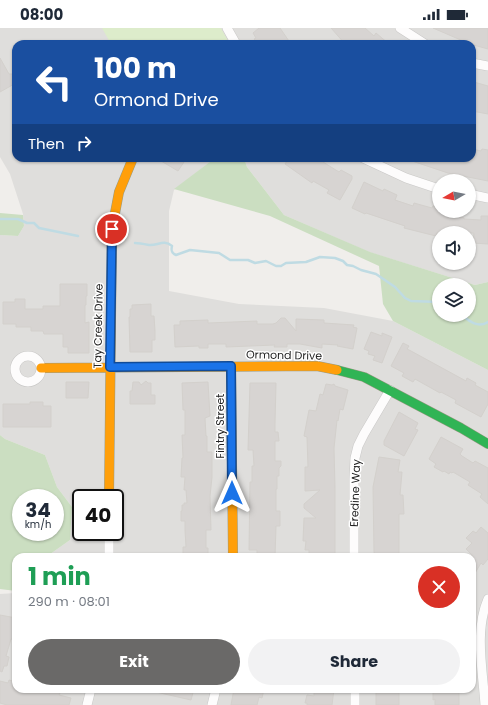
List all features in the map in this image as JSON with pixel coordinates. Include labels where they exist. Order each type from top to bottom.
[{"type":"street","points":[[227,28],[234,40]]},
{"type":"street","points":[[400,28],[419,40]]},
{"type":"street","points":[[476,64],[488,66]]},
{"type":"street","name":"Tay Creek Drive","points":[[110,489],[112,229],[114,210],[120,187],[131,162]]},
{"type":"street","points":[[372,162],[406,178],[432,187]]},
{"type":"street","points":[[476,195],[488,198]]},
{"type":"street","name":"Fintry Street","points":[[231,366],[233,553]]},
{"type":"street","name":"Ormond Drive","points":[[41,368],[318,366],[350,372],[364,377],[461,428],[488,444]]},
{"type":"street","name":"Eredine Way","points":[[354,553],[355,458],[358,446],[364,434],[390,390]]},
{"type":"street","points":[[110,541],[110,553]]},
{"type":"street","points":[[485,705],[481,634],[482,621],[488,599]]},
{"type":"street","points":[[87,705],[90,693]]},
{"type":"street","points":[[212,705],[215,693]]},
{"type":"street","points":[[355,693],[355,705]]},
{"type":"shaded area","points":[[0,28],[488,28],[488,282],[476,285],[476,278],[453,278],[369,252],[284,215],[247,167],[245,162],[476,162],[476,40],[12,40],[12,162],[210,162],[174,190],[169,211],[169,291],[239,304],[324,308],[393,321],[488,370],[488,705],[0,705],[0,594],[12,593],[12,693],[476,693],[476,553],[52,553],[70,540],[72,507],[64,496],[64,489],[58,489],[57,487],[45,455],[5,439],[0,435],[0,235],[18,236],[24,226],[23,214],[10,174],[0,157]]},
{"type":"green space","points":[[102,28],[221,28],[227,40],[109,40]]},
{"type":"green space","points":[[210,162],[245,162],[247,167],[284,215],[370,252],[453,278],[432,278],[432,322],[476,322],[476,285],[488,282],[488,370],[393,321],[383,304],[379,266],[270,216],[174,189]]},
{"type":"green space","points":[[0,213],[23,215],[24,226],[18,236],[0,235]]},
{"type":"green space","points":[[0,435],[5,439],[45,455],[58,489],[12,489],[12,541],[64,541],[64,496],[72,507],[70,540],[52,553],[12,553],[12,590],[0,589]]},
{"type":"building","points":[[259,28],[280,28],[288,40],[255,40],[254,39],[256,38],[253,33]]},
{"type":"building","points":[[331,28],[365,28],[374,36],[376,33],[384,40],[342,40]]},
{"type":"building","points":[[433,28],[488,28],[488,49],[476,46],[476,40],[461,40]]},
{"type":"building","points":[[0,58],[9,74],[12,74],[12,85],[0,92]]},
{"type":"building","points":[[476,83],[488,86],[488,114],[476,112]]},
{"type":"building","points":[[476,150],[488,150],[488,181],[476,179],[476,174],[453,174],[415,162],[476,162]]},
{"type":"building","points":[[163,162],[184,162],[178,171]]},
{"type":"building","points":[[286,162],[323,162],[339,172],[341,170],[352,176],[352,179],[340,200],[327,193],[329,190],[313,181],[312,183],[285,164]]},
{"type":"building","points":[[364,182],[383,191],[384,189],[397,195],[395,200],[413,206],[414,203],[432,208],[432,218],[464,218],[481,220],[481,216],[488,216],[488,244],[476,243],[476,226],[432,226],[432,235],[404,228],[405,226],[366,213],[365,214],[352,208]]},
{"type":"building","points":[[60,284],[87,284],[85,323],[89,322],[89,353],[68,353],[68,347],[63,347],[63,334],[44,334],[43,331],[31,331],[31,327],[16,327],[16,324],[3,324],[3,302],[15,302],[15,299],[25,299],[25,309],[43,309],[43,306],[60,306]]},
{"type":"building","points":[[151,304],[151,316],[154,316],[155,331],[155,340],[152,340],[152,352],[130,352],[130,309],[132,309],[132,305]]},
{"type":"building","points":[[281,318],[285,318],[296,331],[296,319],[324,320],[324,323],[354,325],[353,327],[357,328],[353,349],[337,346],[338,345],[322,344],[322,348],[300,344],[287,344],[287,347],[274,347],[275,345],[226,347],[226,344],[208,344],[208,348],[199,348],[199,346],[175,347],[174,325],[180,325],[180,321],[208,320],[208,323],[257,321],[257,324],[273,324]]},
{"type":"building","points":[[371,332],[382,336],[382,333],[392,337],[382,363],[373,360],[375,356],[368,354],[369,351],[364,349]]},
{"type":"building","points":[[403,343],[409,346],[407,349],[466,381],[467,378],[476,383],[475,385],[488,392],[488,404],[481,417],[455,403],[456,400],[441,392],[440,393],[415,379],[413,382],[402,376],[404,373],[391,366]]},
{"type":"building","points":[[146,381],[151,383],[151,395],[155,395],[155,404],[130,404],[130,391],[132,391],[133,382],[139,382],[141,385]]},
{"type":"building","points":[[66,382],[89,382],[88,398],[66,398]]},
{"type":"building","points":[[208,382],[210,416],[205,418],[207,452],[212,452],[212,477],[210,496],[211,530],[206,530],[206,548],[208,548],[208,553],[183,553],[183,547],[186,547],[185,521],[181,521],[181,511],[182,505],[187,503],[186,490],[184,490],[185,477],[181,477],[183,458],[182,435],[185,435],[185,410],[183,410],[182,383]]},
{"type":"building","points":[[250,383],[276,383],[275,432],[278,432],[279,441],[275,441],[275,461],[281,461],[281,466],[279,468],[279,476],[277,476],[276,489],[276,511],[280,511],[280,526],[276,526],[275,553],[257,553],[257,550],[249,550],[250,482],[252,482],[252,466],[254,466],[253,450],[248,450]]},
{"type":"building","points":[[326,384],[334,384],[335,386],[348,390],[343,410],[340,409],[338,421],[337,420],[334,448],[335,553],[309,553],[309,550],[305,550],[306,541],[303,541],[304,518],[316,518],[304,508],[304,504],[320,490],[305,491],[305,467],[308,467],[307,437],[304,436],[309,410],[316,411],[320,394],[323,395]]},
{"type":"building","points":[[30,402],[43,402],[43,406],[51,406],[51,427],[3,427],[3,404],[30,404]]},
{"type":"building","points":[[399,412],[418,423],[415,429],[418,430],[404,456],[384,445],[384,441]]},
{"type":"building","points":[[441,437],[463,449],[460,454],[462,456],[473,463],[475,461],[488,468],[488,504],[480,497],[482,494],[468,485],[470,482],[453,472],[450,472],[449,474],[434,467],[436,464],[429,459]]},
{"type":"building","points":[[379,457],[400,460],[398,472],[402,472],[400,495],[403,495],[404,514],[399,514],[399,553],[374,553],[373,487]]},
{"type":"building","points":[[481,527],[488,533],[488,559],[483,565],[481,563],[476,571],[476,553],[470,553],[466,549],[472,543],[466,538],[473,531],[476,533]]},
{"type":"building","points":[[0,615],[12,617],[12,639],[6,656],[9,657],[7,666],[4,666],[2,672],[0,671]]},
{"type":"building","points":[[9,680],[12,681],[12,693],[60,693],[59,695],[71,698],[69,705],[7,705],[0,703],[0,681],[8,683]]},
{"type":"building","points":[[160,693],[193,693],[191,700]]},
{"type":"building","points":[[233,693],[263,693],[262,698],[259,697],[257,705],[231,705]]},
{"type":"building","points":[[314,693],[334,693],[332,705],[307,705],[307,703],[305,703],[307,695],[314,696]]},
{"type":"building","points":[[376,693],[399,693],[399,705],[376,705]]},
{"type":"building","points":[[433,693],[459,693],[459,705],[435,705],[435,699],[433,700]]},
{"type":"waterway","points":[[0,219],[18,219],[27,223],[34,223],[39,228],[78,236]]},
{"type":"waterway","points":[[135,243],[149,245],[166,243],[172,246],[172,251],[176,255],[190,250],[219,253],[230,260],[248,260],[255,263],[266,261],[276,266],[281,266],[286,263],[306,262],[320,257],[335,258],[343,261],[347,265],[376,274],[395,287],[405,298],[411,301],[432,302]]},
{"type":"waterway","points":[[471,322],[477,324],[484,324],[488,322]]},
{"type":"traffic: fast","points":[[337,370],[364,377],[461,428],[488,444]]},
{"type":"traffic: slow","points":[[109,489],[112,229],[119,192],[131,162]]},
{"type":"traffic: slow","points":[[231,366],[233,553]]},
{"type":"traffic: slow","points":[[41,368],[317,366],[337,370]]},
{"type":"route","points":[[112,229],[110,367],[231,366],[232,493]]}]
